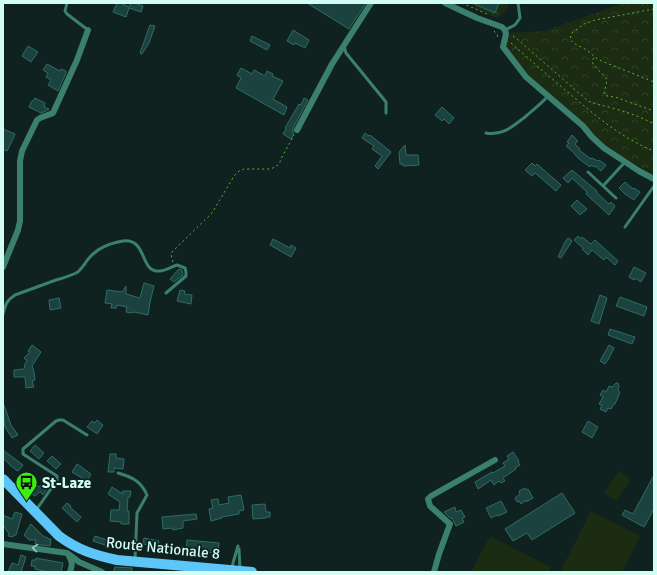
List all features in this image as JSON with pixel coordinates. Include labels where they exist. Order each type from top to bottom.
[{"type":"main road","name":"Route Nationale 8","points":[[3,479],[59,536],[68,549],[84,551],[117,560],[252,572]]},
{"type":"street","points":[[297,130],[332,64],[371,3]]},
{"type":"street","points":[[445,3],[477,18],[502,27],[505,32],[503,48],[526,77],[583,126],[604,148],[639,171],[654,178]]},
{"type":"street","points":[[3,267],[18,230],[20,221],[20,161],[22,151],[37,120],[41,116],[53,114],[77,60],[88,30]]},
{"type":"street","points":[[434,572],[450,524],[430,506],[428,499],[495,460]]},
{"type":"street","points":[[3,544],[68,549],[79,562],[102,572]]},
{"type":"street","points":[[68,549],[72,561],[70,572]]},
{"type":"lane","points":[[67,3],[65,10],[67,14],[88,30]]},
{"type":"lane","points":[[505,32],[515,25],[520,18],[518,3]]},
{"type":"lane","points":[[344,46],[346,53],[386,102],[386,113]]},
{"type":"lane","points":[[486,133],[494,134],[504,131],[514,125],[548,96]]},
{"type":"lane","points":[[603,186],[625,162]]},
{"type":"lane","points":[[588,172],[616,198]]},
{"type":"lane","points":[[625,227],[654,186]]},
{"type":"lane","points":[[3,314],[6,303],[15,295],[78,273],[96,251],[107,245],[123,241],[135,243],[148,266],[158,272],[177,265],[185,268],[186,276],[166,293]]},
{"type":"lane","points":[[34,511],[39,506],[56,480],[57,476],[23,454],[23,449],[59,420],[63,420],[87,435]]},
{"type":"lane","points":[[118,473],[138,481],[144,488],[146,495],[137,513],[135,562]]},
{"type":"lane","points":[[238,546],[236,571],[233,563],[238,546]]},
{"type":"path","points":[[462,3],[489,14],[493,24]]},
{"type":"path","points":[[654,9],[595,20],[584,24],[572,33],[570,39],[572,43],[584,48],[594,57],[654,82]]},
{"type":"path","points":[[505,32],[508,36],[512,36],[517,39],[588,101],[630,113],[654,124]]},
{"type":"path","points":[[505,32],[506,39],[589,111],[612,128],[646,148],[654,151]]},
{"type":"path","points":[[594,57],[592,61],[594,65],[608,80],[604,94],[654,111]]},
{"type":"path","points":[[174,266],[171,255],[172,252],[212,213],[234,176],[239,171],[244,169],[271,168],[278,165],[297,130]]},
{"type":"green space","points":[[472,3],[508,3],[508,6],[503,14],[497,18],[473,8]]},
{"type":"green space","points":[[624,3],[654,3],[654,173],[622,156],[604,143],[548,95],[507,52],[505,44],[510,33],[545,31]]},
{"type":"green space","points":[[619,471],[631,479],[616,501],[604,493]]},
{"type":"green space","points":[[591,511],[640,536],[622,572],[560,572]]},
{"type":"green space","points":[[490,536],[551,567],[549,572],[471,572]]},
{"type":"building","points":[[117,3],[121,3],[129,7],[131,3],[143,6],[141,12],[129,8],[126,17],[113,12]]},
{"type":"building","points":[[307,3],[366,3],[349,29]]},
{"type":"building","points":[[472,3],[499,3],[495,13]]},
{"type":"building","points":[[150,25],[155,26],[149,43],[142,54],[140,53]]},
{"type":"building","points":[[293,30],[309,40],[305,48],[287,41]]},
{"type":"building","points":[[252,36],[270,45],[267,50],[250,41]]},
{"type":"building","points":[[28,46],[38,52],[31,62],[22,56]]},
{"type":"building","points":[[47,64],[60,71],[61,69],[66,71],[58,91],[48,85],[51,80],[46,77],[48,73],[43,70]]},
{"type":"building","points":[[241,68],[252,74],[254,70],[265,76],[267,71],[273,74],[272,76],[283,81],[273,99],[287,107],[284,115],[236,88],[241,78],[237,75]]},
{"type":"building","points":[[35,98],[45,103],[44,107],[49,109],[41,113],[29,107]]},
{"type":"building","points":[[304,98],[308,100],[293,128],[294,134],[291,139],[283,134],[299,104],[301,105]]},
{"type":"building","points":[[442,107],[454,118],[449,124],[444,119],[442,121],[435,115]]},
{"type":"building","points":[[3,129],[15,134],[7,151],[3,149]]},
{"type":"building","points":[[365,133],[369,136],[370,135],[391,152],[378,169],[375,166],[382,156],[372,149],[374,146],[362,138]]},
{"type":"building","points":[[572,135],[578,141],[575,144],[580,149],[579,150],[591,159],[599,160],[606,165],[601,171],[595,166],[594,167],[591,165],[590,167],[579,159],[566,146]]},
{"type":"building","points":[[405,145],[406,155],[418,155],[419,165],[403,166],[403,164],[400,164],[399,152]]},
{"type":"building","points":[[532,163],[535,166],[537,164],[561,185],[556,191],[535,173],[532,176],[525,170]]},
{"type":"building","points":[[572,170],[597,191],[596,192],[609,204],[611,202],[615,206],[609,215],[586,194],[587,192],[572,178],[568,183],[563,178]]},
{"type":"building","points":[[625,182],[633,189],[634,188],[640,192],[634,200],[619,188]]},
{"type":"building","points":[[577,200],[587,209],[580,215],[571,206]]},
{"type":"building","points":[[578,236],[581,239],[582,237],[591,244],[595,240],[618,261],[615,265],[606,257],[604,260],[592,250],[588,255],[574,240]]},
{"type":"building","points":[[568,238],[572,241],[561,258],[558,257],[565,242]]},
{"type":"building","points":[[273,239],[290,248],[291,245],[296,248],[291,257],[270,245]]},
{"type":"building","points":[[634,267],[646,273],[641,282],[635,278],[634,280],[629,277]]},
{"type":"building","points":[[179,269],[182,270],[183,275],[174,282],[170,279]]},
{"type":"building","points":[[144,283],[154,286],[148,315],[126,312],[127,307],[117,305],[116,308],[111,308],[112,304],[105,303],[107,290],[122,292],[126,286],[126,294],[140,298]]},
{"type":"building","points":[[180,290],[185,291],[184,294],[192,295],[191,304],[177,301]]},
{"type":"building","points":[[600,295],[607,298],[599,324],[591,321]]},
{"type":"building","points":[[620,297],[647,307],[644,316],[616,306]]},
{"type":"building","points":[[59,298],[61,308],[50,310],[49,300]]},
{"type":"building","points":[[610,329],[635,337],[632,344],[608,335]]},
{"type":"building","points":[[32,345],[41,352],[32,366],[35,380],[32,381],[34,387],[26,388],[25,377],[14,377],[14,370],[24,369],[27,361],[24,358],[30,352],[28,351]]},
{"type":"building","points":[[609,345],[614,348],[605,364],[600,361]]},
{"type":"building","points":[[618,383],[618,390],[620,392],[615,404],[611,409],[608,408],[606,412],[600,409],[602,405],[599,404],[603,397],[600,395],[603,390],[606,392],[609,386],[612,387]]},
{"type":"building","points":[[3,405],[11,425],[18,435],[12,438],[5,427]]},
{"type":"building","points":[[97,420],[103,425],[97,434],[87,427],[92,421],[95,423]]},
{"type":"building","points":[[588,421],[598,427],[592,438],[582,432]]},
{"type":"building","points":[[35,445],[44,453],[39,459],[30,451]]},
{"type":"building","points":[[3,450],[23,465],[18,471],[3,458]]},
{"type":"building","points":[[513,452],[520,465],[503,478],[505,481],[501,483],[499,481],[494,485],[491,480],[478,489],[475,482],[505,466],[503,463],[509,459],[507,456]]},
{"type":"building","points":[[110,454],[116,454],[116,458],[124,459],[123,469],[114,468],[114,472],[108,472]]},
{"type":"building","points":[[52,456],[61,464],[56,469],[47,461]]},
{"type":"building","points":[[77,464],[91,474],[87,481],[72,472]]},
{"type":"building","points":[[654,475],[654,509],[644,527],[622,515],[625,510],[633,514]]},
{"type":"building","points":[[31,479],[39,487],[43,484],[47,489],[43,495],[40,492],[35,496],[25,486]]},
{"type":"building","points":[[112,487],[123,494],[123,491],[131,491],[130,497],[128,497],[127,511],[129,511],[129,524],[121,524],[121,522],[110,521],[111,510],[119,510],[120,502],[108,494]]},
{"type":"building","points":[[525,488],[526,490],[528,489],[533,498],[526,502],[526,500],[521,504],[519,501],[517,502],[515,498],[520,494],[519,491]]},
{"type":"building","points":[[562,493],[575,513],[532,540],[527,533],[513,541],[505,529]]},
{"type":"building","points":[[241,495],[244,510],[239,511],[239,514],[222,517],[211,521],[209,509],[213,508],[211,500],[218,499],[219,505],[229,503],[228,497]]},
{"type":"building","points":[[501,501],[507,512],[491,518],[486,508]]},
{"type":"building","points":[[67,503],[81,517],[77,522],[62,508]]},
{"type":"building","points":[[265,504],[266,512],[270,512],[270,517],[253,519],[252,505]]},
{"type":"building","points":[[455,507],[456,512],[461,510],[465,517],[462,518],[464,522],[456,526],[452,518],[444,512]]},
{"type":"building","points":[[15,512],[22,514],[16,535],[13,537],[8,536],[9,534],[3,525],[3,515],[12,519]]},
{"type":"building","points":[[196,514],[197,519],[183,521],[183,528],[173,530],[172,528],[163,529],[162,517]]},
{"type":"building","points":[[31,524],[43,536],[51,539],[50,546],[35,544],[36,540],[29,540],[24,535]]},
{"type":"building","points":[[95,536],[110,541],[108,546],[93,541]]},
{"type":"building","points":[[144,538],[159,541],[157,547],[143,544]]},
{"type":"building","points":[[112,540],[127,544],[126,549],[110,545]]},
{"type":"building","points":[[187,540],[219,543],[218,553],[186,551]]},
{"type":"building","points":[[21,555],[26,557],[21,572],[8,572],[12,563],[18,565]]},
{"type":"building","points":[[36,558],[63,563],[61,572],[49,572],[35,569],[35,566],[31,566],[32,560],[36,560]]},
{"type":"building","points":[[115,567],[132,568],[132,572],[113,572]]},
{"type":"place","name":"St-Laze","points":[[26,502]]}]
